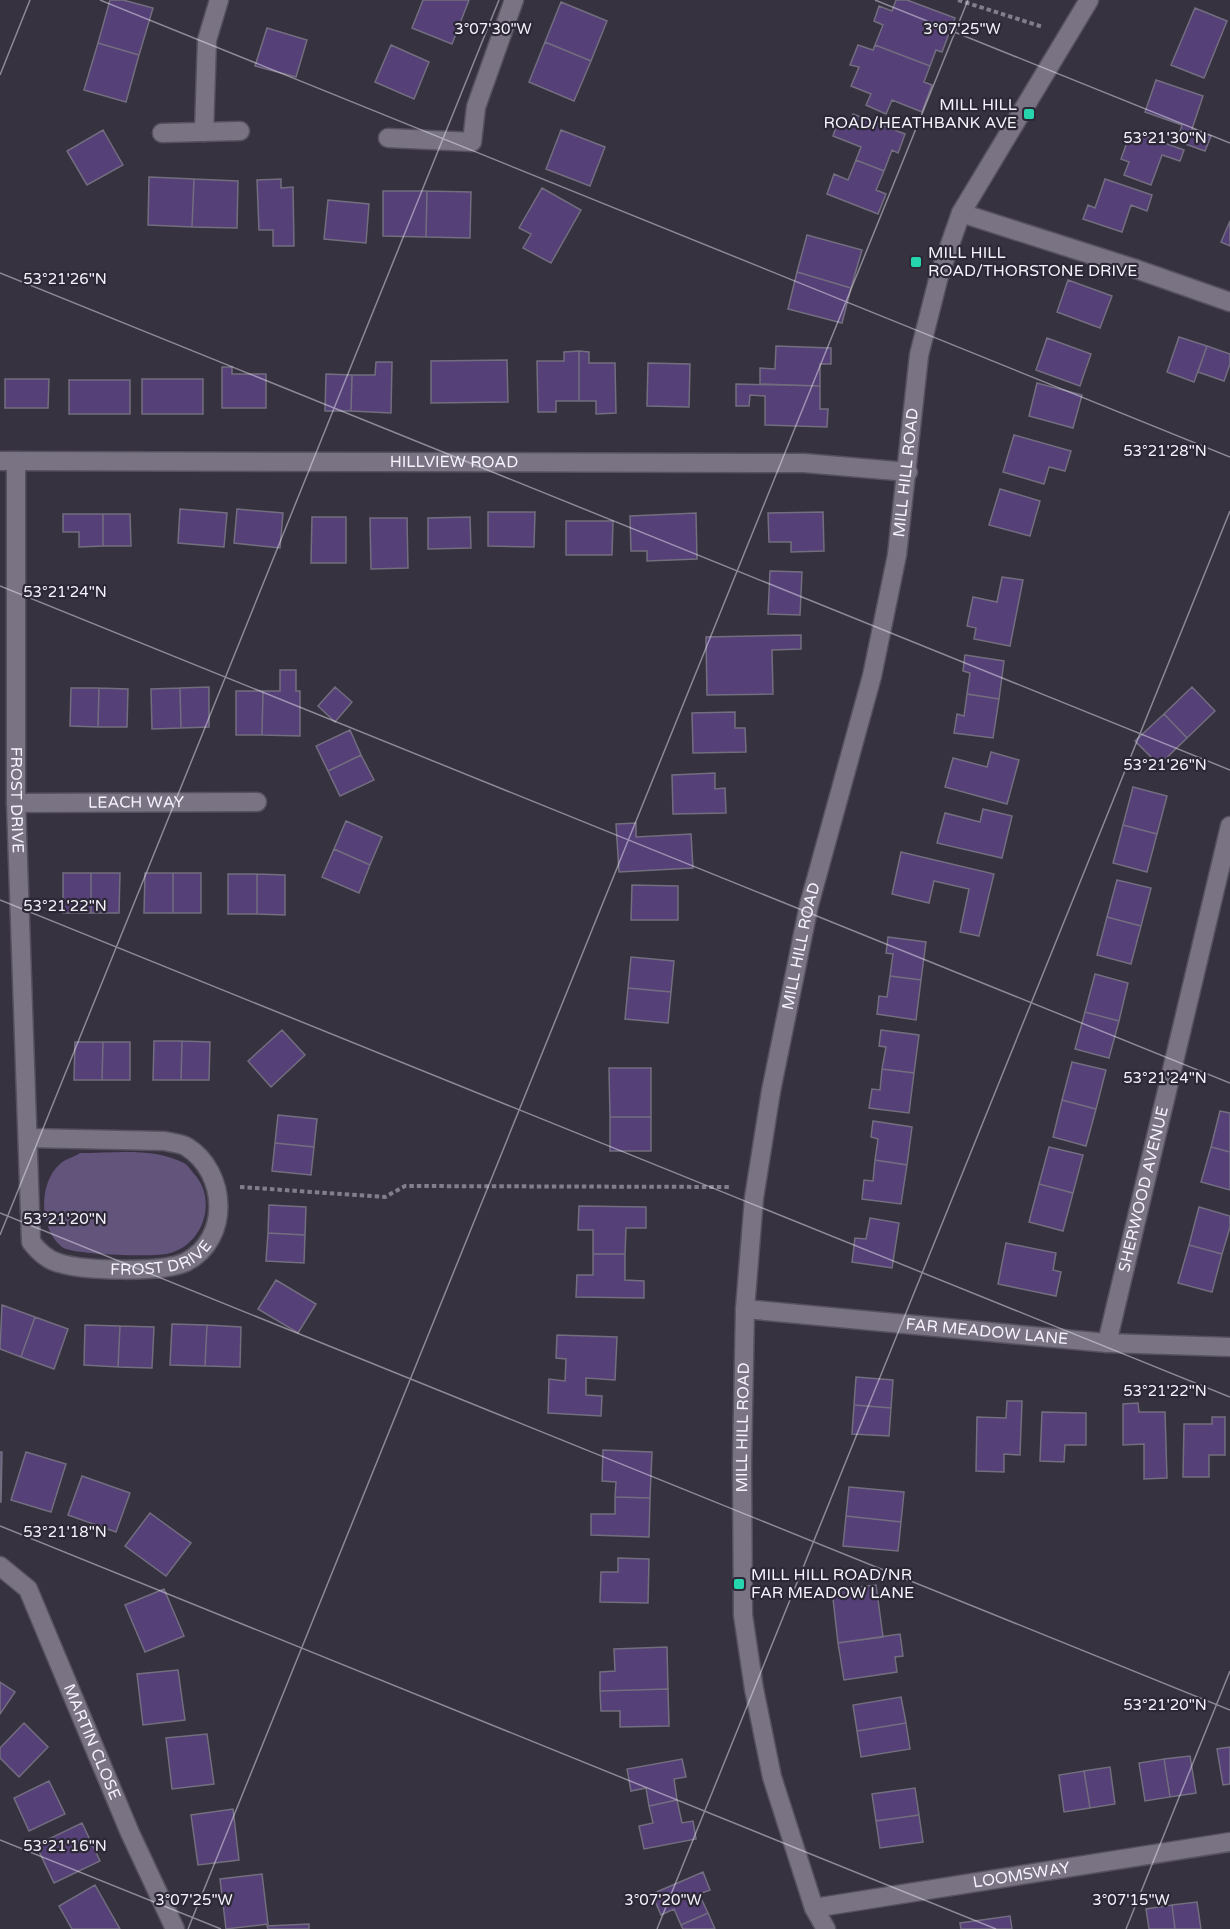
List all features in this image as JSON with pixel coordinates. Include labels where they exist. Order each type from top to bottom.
[{"type":"street","points":[[204,132],[207,40],[219,0]]},
{"type":"street","points":[[388,138],[472,142],[476,107],[514,0]]},
{"type":"street","name":"MILL HILL ROAD","points":[[826,1929],[814,1908],[772,1776],[754,1689],[743,1615],[742,1463],[745,1309],[756,1187],[771,1091],[809,905],[872,676],[897,555],[908,472],[919,355],[939,276],[961,213],[1089,0]]},
{"type":"street","points":[[162,133],[240,131]]},
{"type":"street","points":[[961,213],[1133,268],[1230,302]]},
{"type":"street","name":"HILLVIEW ROAD","points":[[8,461],[804,463],[908,472]]},
{"type":"street","name":"FROST DRIVE","points":[[8,461],[16,803],[31,1242],[40,1253],[57,1263],[85,1269],[161,1268],[186,1262],[205,1246],[215,1225],[220,1203],[216,1186],[201,1161],[186,1147],[165,1141],[29,1138]]},
{"type":"street","name":"LEACH WAY","points":[[16,803],[257,802]]},
{"type":"street","name":"SHERWOOD AVENUE","points":[[1107,1343],[1230,826]]},
{"type":"street","name":"FAR MEADOW LANE","points":[[745,1309],[1107,1343],[1230,1347]]},
{"type":"street","name":"MARTIN CLOSE","points":[[0,1566],[28,1589],[130,1833],[174,1929]]},
{"type":"street","name":"LOOMSWAY","points":[[814,1908],[1230,1842]]},
{"type":"path","points":[[958,0],[1066,35]]},
{"type":"path","points":[[216,1186],[386,1197],[405,1186],[756,1187]]},
{"type":"shaded area","points":[[80,1153],[146,1153],[184,1163],[196,1176],[206,1199],[202,1223],[197,1234],[178,1250],[158,1255],[95,1254],[62,1247],[54,1239],[45,1218],[45,1194],[53,1172],[62,1162]]},
{"type":"building","points":[[110,0],[123,0],[153,8],[139,55],[98,43]]},
{"type":"building","points":[[423,0],[469,0],[452,44],[412,28]]},
{"type":"building","points":[[896,0],[907,0],[955,18],[942,52],[936,50],[930,66],[875,45],[883,25],[874,21],[879,6],[892,11]]},
{"type":"building","points":[[561,2],[607,21],[591,61],[545,42]]},
{"type":"building","points":[[1195,8],[1227,21],[1204,78],[1171,65]]},
{"type":"building","points":[[267,28],[307,40],[296,77],[255,66]]},
{"type":"building","points":[[545,42],[591,61],[574,101],[529,82]]},
{"type":"building","points":[[98,43],[139,55],[126,102],[84,90]]},
{"type":"building","points":[[391,45],[429,62],[414,99],[375,82]]},
{"type":"building","points":[[858,45],[873,50],[875,45],[930,66],[924,82],[932,85],[922,112],[892,100],[886,114],[866,105],[871,94],[851,86],[859,67],[850,65]]},
{"type":"building","points":[[1156,80],[1203,96],[1192,129],[1211,136],[1205,151],[1177,141],[1182,125],[1145,112]]},
{"type":"building","points":[[853,114],[905,134],[898,153],[892,150],[884,171],[856,160],[861,147],[833,136],[837,124],[848,129]]},
{"type":"building","points":[[103,130],[123,165],[87,185],[67,151]]},
{"type":"building","points":[[561,130],[605,147],[590,186],[546,169]]},
{"type":"building","points":[[1131,131],[1184,150],[1180,161],[1162,155],[1151,185],[1124,175],[1129,162],[1121,159]]},
{"type":"building","points":[[856,160],[884,171],[876,190],[886,194],[878,214],[827,194],[834,174],[848,180]]},
{"type":"building","points":[[149,177],[194,179],[192,227],[148,225]]},
{"type":"building","points":[[194,179],[238,181],[237,228],[192,227]]},
{"type":"building","points":[[281,179],[281,188],[293,187],[294,246],[273,246],[273,230],[259,230],[257,180]]},
{"type":"building","points":[[1105,179],[1152,195],[1147,211],[1131,205],[1122,232],[1083,219],[1088,205],[1095,208]]},
{"type":"building","points":[[542,188],[581,210],[551,263],[523,248],[531,234],[519,228]]},
{"type":"building","points":[[383,191],[427,191],[426,237],[383,236]]},
{"type":"building","points":[[427,191],[471,192],[470,238],[426,237]]},
{"type":"building","points":[[328,200],[369,204],[366,243],[324,239]]},
{"type":"building","points":[[1230,221],[1230,246],[1221,242]]},
{"type":"building","points":[[807,235],[862,250],[851,288],[797,272]]},
{"type":"building","points":[[797,272],[851,288],[842,323],[788,309]]},
{"type":"building","points":[[1068,280],[1112,296],[1100,328],[1057,312]]},
{"type":"building","points":[[1179,337],[1207,346],[1194,382],[1167,372]]},
{"type":"building","points":[[1047,338],[1091,354],[1080,386],[1036,370]]},
{"type":"building","points":[[776,346],[831,348],[831,364],[820,364],[820,386],[760,384],[760,368],[775,369]]},
{"type":"building","points":[[1207,346],[1230,354],[1230,364],[1224,381],[1198,372]]},
{"type":"building","points":[[579,351],[579,401],[556,401],[556,412],[538,412],[537,361],[564,361],[564,352]]},
{"type":"building","points":[[579,351],[589,352],[589,363],[615,363],[616,413],[596,414],[596,401],[579,401]]},
{"type":"building","points":[[507,360],[508,402],[431,403],[431,361]]},
{"type":"building","points":[[376,362],[392,362],[391,413],[351,411],[352,375],[375,375]]},
{"type":"building","points":[[648,363],[690,364],[689,407],[647,406]]},
{"type":"building","points":[[222,367],[232,367],[232,374],[266,374],[266,408],[222,408]]},
{"type":"building","points":[[326,374],[352,375],[351,411],[325,411]]},
{"type":"building","points":[[5,379],[49,379],[48,408],[5,408]]},
{"type":"building","points":[[142,379],[203,379],[203,414],[142,414]]},
{"type":"building","points":[[69,380],[130,380],[130,414],[69,414]]},
{"type":"building","points":[[1037,383],[1082,395],[1073,428],[1029,416]]},
{"type":"building","points":[[736,384],[820,386],[820,409],[828,409],[827,427],[765,425],[765,396],[750,395],[749,406],[736,406]]},
{"type":"building","points":[[1014,435],[1071,451],[1065,471],[1049,467],[1044,484],[1003,472]]},
{"type":"building","points":[[1000,489],[1040,501],[1030,536],[989,525]]},
{"type":"building","points":[[180,509],[227,513],[224,547],[178,543]]},
{"type":"building","points":[[237,509],[283,513],[280,548],[234,543]]},
{"type":"building","points":[[488,512],[535,512],[534,547],[488,546]]},
{"type":"building","points":[[823,512],[824,551],[791,552],[791,542],[769,542],[768,513]]},
{"type":"building","points":[[696,513],[697,559],[647,561],[647,551],[631,551],[630,516]]},
{"type":"building","points":[[63,514],[103,514],[103,546],[79,547],[79,532],[63,532]]},
{"type":"building","points":[[103,514],[130,514],[131,546],[103,546]]},
{"type":"building","points":[[312,517],[346,517],[346,563],[311,563]]},
{"type":"building","points":[[470,517],[471,548],[428,549],[428,518]]},
{"type":"building","points":[[370,518],[407,518],[408,568],[371,569]]},
{"type":"building","points":[[566,521],[613,521],[612,555],[566,555]]},
{"type":"building","points":[[770,571],[802,572],[800,615],[768,614]]},
{"type":"building","points":[[1002,577],[1023,580],[1010,646],[974,639],[976,628],[967,626],[973,597],[997,602]]},
{"type":"building","points":[[801,635],[801,649],[772,650],[773,694],[707,695],[706,637]]},
{"type":"building","points":[[965,655],[1004,661],[999,699],[967,694],[970,673],[963,671]]},
{"type":"building","points":[[280,670],[296,670],[296,691],[300,691],[300,736],[262,735],[263,691],[280,691]]},
{"type":"building","points":[[209,687],[209,727],[181,728],[180,688]]},
{"type":"building","points":[[335,687],[352,702],[335,722],[318,706]]},
{"type":"building","points":[[1192,687],[1215,711],[1187,738],[1164,714]]},
{"type":"building","points":[[71,688],[99,688],[98,727],[70,726]]},
{"type":"building","points":[[99,688],[128,689],[127,727],[98,727]]},
{"type":"building","points":[[180,688],[181,728],[152,729],[151,689]]},
{"type":"building","points":[[236,691],[263,691],[262,735],[236,735]]},
{"type":"building","points":[[967,694],[999,699],[993,738],[954,733],[957,714],[964,716]]},
{"type":"building","points":[[735,712],[735,728],[745,728],[746,752],[693,753],[692,713]]},
{"type":"building","points":[[1164,714],[1187,738],[1159,765],[1135,741]]},
{"type":"building","points":[[350,730],[361,755],[328,771],[316,746]]},
{"type":"building","points":[[991,752],[1019,760],[1007,804],[945,787],[953,758],[987,767]]},
{"type":"building","points":[[361,755],[374,780],[340,796],[328,771]]},
{"type":"building","points":[[715,773],[715,789],[725,788],[726,813],[673,814],[672,775]]},
{"type":"building","points":[[1133,787],[1167,796],[1157,834],[1123,825]]},
{"type":"building","points":[[983,809],[1012,816],[1002,858],[937,843],[945,813],[980,822]]},
{"type":"building","points":[[346,821],[382,837],[370,865],[334,849]]},
{"type":"building","points":[[636,823],[636,837],[691,834],[693,868],[619,872],[616,824]]},
{"type":"building","points":[[1123,825],[1157,834],[1147,872],[1113,863]]},
{"type":"building","points":[[334,849],[370,865],[359,893],[322,877]]},
{"type":"building","points":[[901,852],[994,874],[979,936],[960,932],[969,889],[934,881],[929,903],[892,894]]},
{"type":"building","points":[[63,873],[91,873],[91,913],[63,913]]},
{"type":"building","points":[[91,873],[120,873],[119,913],[91,913]]},
{"type":"building","points":[[145,873],[173,873],[173,913],[144,913]]},
{"type":"building","points":[[173,873],[201,873],[201,913],[173,913]]},
{"type":"building","points":[[228,874],[257,874],[257,914],[228,914]]},
{"type":"building","points":[[257,874],[285,875],[285,915],[257,914]]},
{"type":"building","points":[[1117,880],[1151,888],[1141,926],[1107,917]]},
{"type":"building","points":[[632,885],[678,886],[678,920],[631,920]]},
{"type":"building","points":[[1107,917],[1141,926],[1131,964],[1097,955]]},
{"type":"building","points":[[888,937],[926,942],[921,980],[890,976],[893,954],[886,953]]},
{"type":"building","points":[[631,957],[674,961],[671,992],[628,988]]},
{"type":"building","points":[[1095,974],[1128,983],[1119,1021],[1085,1012]]},
{"type":"building","points":[[890,976],[921,980],[916,1020],[877,1014],[879,996],[887,997]]},
{"type":"building","points":[[628,988],[671,992],[668,1023],[625,1019]]},
{"type":"building","points":[[1085,1012],[1119,1021],[1109,1058],[1075,1049]]},
{"type":"building","points":[[282,1030],[305,1055],[271,1087],[248,1061]]},
{"type":"building","points":[[881,1030],[919,1035],[914,1073],[882,1069],[886,1047],[879,1046]]},
{"type":"building","points":[[154,1041],[182,1041],[181,1080],[153,1080]]},
{"type":"building","points":[[182,1041],[210,1042],[209,1080],[181,1080]]},
{"type":"building","points":[[75,1042],[103,1042],[102,1080],[74,1080]]},
{"type":"building","points":[[103,1042],[130,1042],[130,1080],[102,1080]]},
{"type":"building","points":[[1072,1062],[1106,1070],[1096,1109],[1062,1100]]},
{"type":"building","points":[[609,1068],[651,1068],[651,1117],[610,1117]]},
{"type":"building","points":[[882,1069],[914,1073],[909,1113],[869,1108],[872,1089],[880,1090]]},
{"type":"building","points":[[1062,1100],[1096,1109],[1086,1146],[1053,1137]]},
{"type":"building","points":[[1220,1111],[1230,1113],[1230,1152],[1211,1147]]},
{"type":"building","points":[[278,1115],[317,1119],[314,1147],[275,1143]]},
{"type":"building","points":[[610,1117],[651,1117],[651,1151],[610,1151]]},
{"type":"building","points":[[873,1121],[912,1127],[907,1165],[875,1160],[878,1139],[871,1137]]},
{"type":"building","points":[[275,1143],[314,1147],[311,1175],[272,1171]]},
{"type":"building","points":[[1049,1147],[1083,1155],[1073,1193],[1039,1184]]},
{"type":"building","points":[[1211,1147],[1230,1152],[1230,1190],[1201,1182]]},
{"type":"building","points":[[875,1160],[907,1165],[901,1204],[862,1199],[864,1180],[873,1181]]},
{"type":"building","points":[[1039,1184],[1073,1193],[1063,1231],[1029,1222]]},
{"type":"building","points":[[269,1205],[306,1207],[305,1235],[268,1233]]},
{"type":"building","points":[[579,1206],[646,1207],[646,1228],[626,1228],[625,1254],[593,1254],[593,1230],[578,1230]]},
{"type":"building","points":[[1199,1207],[1230,1216],[1230,1227],[1222,1254],[1189,1245]]},
{"type":"building","points":[[870,1218],[899,1223],[892,1268],[852,1262],[855,1238],[866,1239]]},
{"type":"building","points":[[268,1233],[305,1235],[304,1263],[266,1261]]},
{"type":"building","points":[[1006,1243],[1056,1253],[1053,1270],[1061,1272],[1056,1296],[998,1284]]},
{"type":"building","points":[[1189,1245],[1222,1254],[1212,1292],[1178,1283]]},
{"type":"building","points":[[593,1254],[625,1254],[625,1280],[644,1281],[644,1298],[576,1297],[577,1275],[593,1275]]},
{"type":"building","points":[[276,1280],[316,1304],[298,1333],[258,1309]]},
{"type":"building","points":[[2,1305],[35,1317],[21,1357],[0,1349]]},
{"type":"building","points":[[35,1317],[68,1329],[54,1369],[21,1357]]},
{"type":"building","points":[[172,1324],[207,1325],[205,1366],[170,1365]]},
{"type":"building","points":[[85,1325],[120,1326],[118,1367],[84,1365]]},
{"type":"building","points":[[207,1325],[241,1327],[240,1367],[205,1366]]},
{"type":"building","points":[[120,1326],[154,1327],[152,1368],[118,1367]]},
{"type":"building","points":[[557,1335],[617,1337],[615,1380],[586,1378],[586,1395],[602,1396],[601,1416],[548,1413],[549,1379],[565,1381],[566,1359],[556,1358]]},
{"type":"building","points":[[856,1377],[893,1380],[891,1408],[854,1405]]},
{"type":"building","points":[[1007,1401],[1022,1401],[1020,1455],[1004,1454],[1004,1472],[976,1471],[977,1417],[1006,1418]]},
{"type":"building","points":[[1138,1403],[1139,1412],[1165,1412],[1167,1478],[1144,1479],[1144,1444],[1123,1445],[1123,1404]]},
{"type":"building","points":[[854,1405],[891,1408],[889,1436],[852,1434]]},
{"type":"building","points":[[1042,1412],[1086,1413],[1086,1445],[1065,1445],[1064,1462],[1040,1461]]},
{"type":"building","points":[[1212,1417],[1225,1417],[1225,1455],[1209,1455],[1209,1477],[1183,1477],[1184,1424],[1212,1424]]},
{"type":"building","points":[[603,1450],[652,1452],[650,1498],[615,1497],[616,1482],[602,1481]]},
{"type":"building","points":[[0,1452],[2,1452],[1,1502],[0,1502]]},
{"type":"building","points":[[26,1452],[66,1464],[51,1512],[11,1500]]},
{"type":"building","points":[[82,1476],[130,1493],[116,1532],[68,1515]]},
{"type":"building","points":[[849,1487],[904,1492],[901,1522],[846,1516]]},
{"type":"building","points":[[615,1497],[650,1498],[649,1537],[591,1535],[591,1514],[615,1514]]},
{"type":"building","points":[[150,1513],[191,1543],[166,1576],[125,1546]]},
{"type":"building","points":[[846,1516],[901,1522],[898,1551],[843,1546]]},
{"type":"building","points":[[618,1558],[649,1559],[648,1603],[600,1602],[601,1572],[618,1572]]},
{"type":"building","points":[[876,1585],[883,1637],[838,1643],[832,1590]]},
{"type":"building","points":[[164,1589],[184,1636],[145,1652],[125,1605]]},
{"type":"building","points":[[900,1634],[903,1656],[895,1657],[897,1672],[844,1680],[838,1643]]},
{"type":"building","points":[[667,1647],[668,1689],[600,1691],[600,1672],[615,1671],[614,1649]]},
{"type":"building","points":[[178,1670],[185,1720],[143,1725],[137,1674]]},
{"type":"building","points":[[0,1682],[15,1692],[0,1714]]},
{"type":"building","points":[[668,1689],[669,1726],[620,1727],[620,1711],[601,1711],[600,1691]]},
{"type":"building","points":[[901,1697],[906,1723],[857,1731],[853,1705]]},
{"type":"building","points":[[24,1723],[48,1747],[19,1777],[0,1758],[0,1748]]},
{"type":"building","points":[[906,1723],[910,1749],[861,1757],[857,1731]]},
{"type":"building","points":[[207,1734],[214,1784],[172,1789],[166,1738]]},
{"type":"building","points":[[1230,1747],[1230,1784],[1223,1785],[1217,1749]]},
{"type":"building","points":[[1190,1756],[1196,1793],[1170,1797],[1164,1759]]},
{"type":"building","points":[[682,1759],[686,1777],[674,1779],[677,1800],[649,1806],[646,1788],[631,1791],[627,1769]]},
{"type":"building","points":[[1164,1759],[1170,1797],[1145,1801],[1139,1763]]},
{"type":"building","points":[[1110,1767],[1115,1804],[1090,1808],[1084,1771]]},
{"type":"building","points":[[1084,1771],[1090,1808],[1064,1812],[1059,1775]]},
{"type":"building","points":[[49,1781],[65,1814],[29,1831],[14,1798]]},
{"type":"building","points":[[915,1788],[919,1815],[876,1821],[872,1794]]},
{"type":"building","points":[[677,1800],[682,1823],[693,1821],[696,1839],[644,1849],[639,1826],[653,1823],[649,1806]]},
{"type":"building","points":[[233,1809],[239,1860],[198,1865],[191,1815]]},
{"type":"building","points":[[919,1815],[923,1842],[880,1848],[876,1821]]},
{"type":"building","points":[[82,1823],[100,1861],[54,1883],[36,1845]]},
{"type":"building","points":[[703,1872],[710,1890],[699,1894],[708,1913],[681,1925],[674,1909],[661,1915],[652,1894]]},
{"type":"building","points":[[262,1874],[268,1924],[226,1929],[220,1879]]},
{"type":"building","points":[[95,1885],[120,1929],[72,1929],[59,1906]]},
{"type":"building","points":[[1197,1902],[1201,1929],[1175,1929],[1172,1905]]},
{"type":"building","points":[[1172,1905],[1175,1929],[1149,1929],[1146,1909]]},
{"type":"building","points":[[708,1913],[715,1929],[683,1929],[681,1925]]},
{"type":"building","points":[[1010,1916],[1012,1929],[961,1929],[960,1923]]},
{"type":"building","points":[[309,1924],[309,1929],[268,1929],[267,1926]]},
{"type":"place","name":"MILL HILL ROAD/HEATHBANK AVE","points":[[1029,114]]},
{"type":"place","name":"MILL HILL ROAD/THORSTONE DRIVE","points":[[916,262]]},
{"type":"place","name":"MILL HILL ROAD/NR FAR MEADOW LANE","points":[[739,1584]]}]
